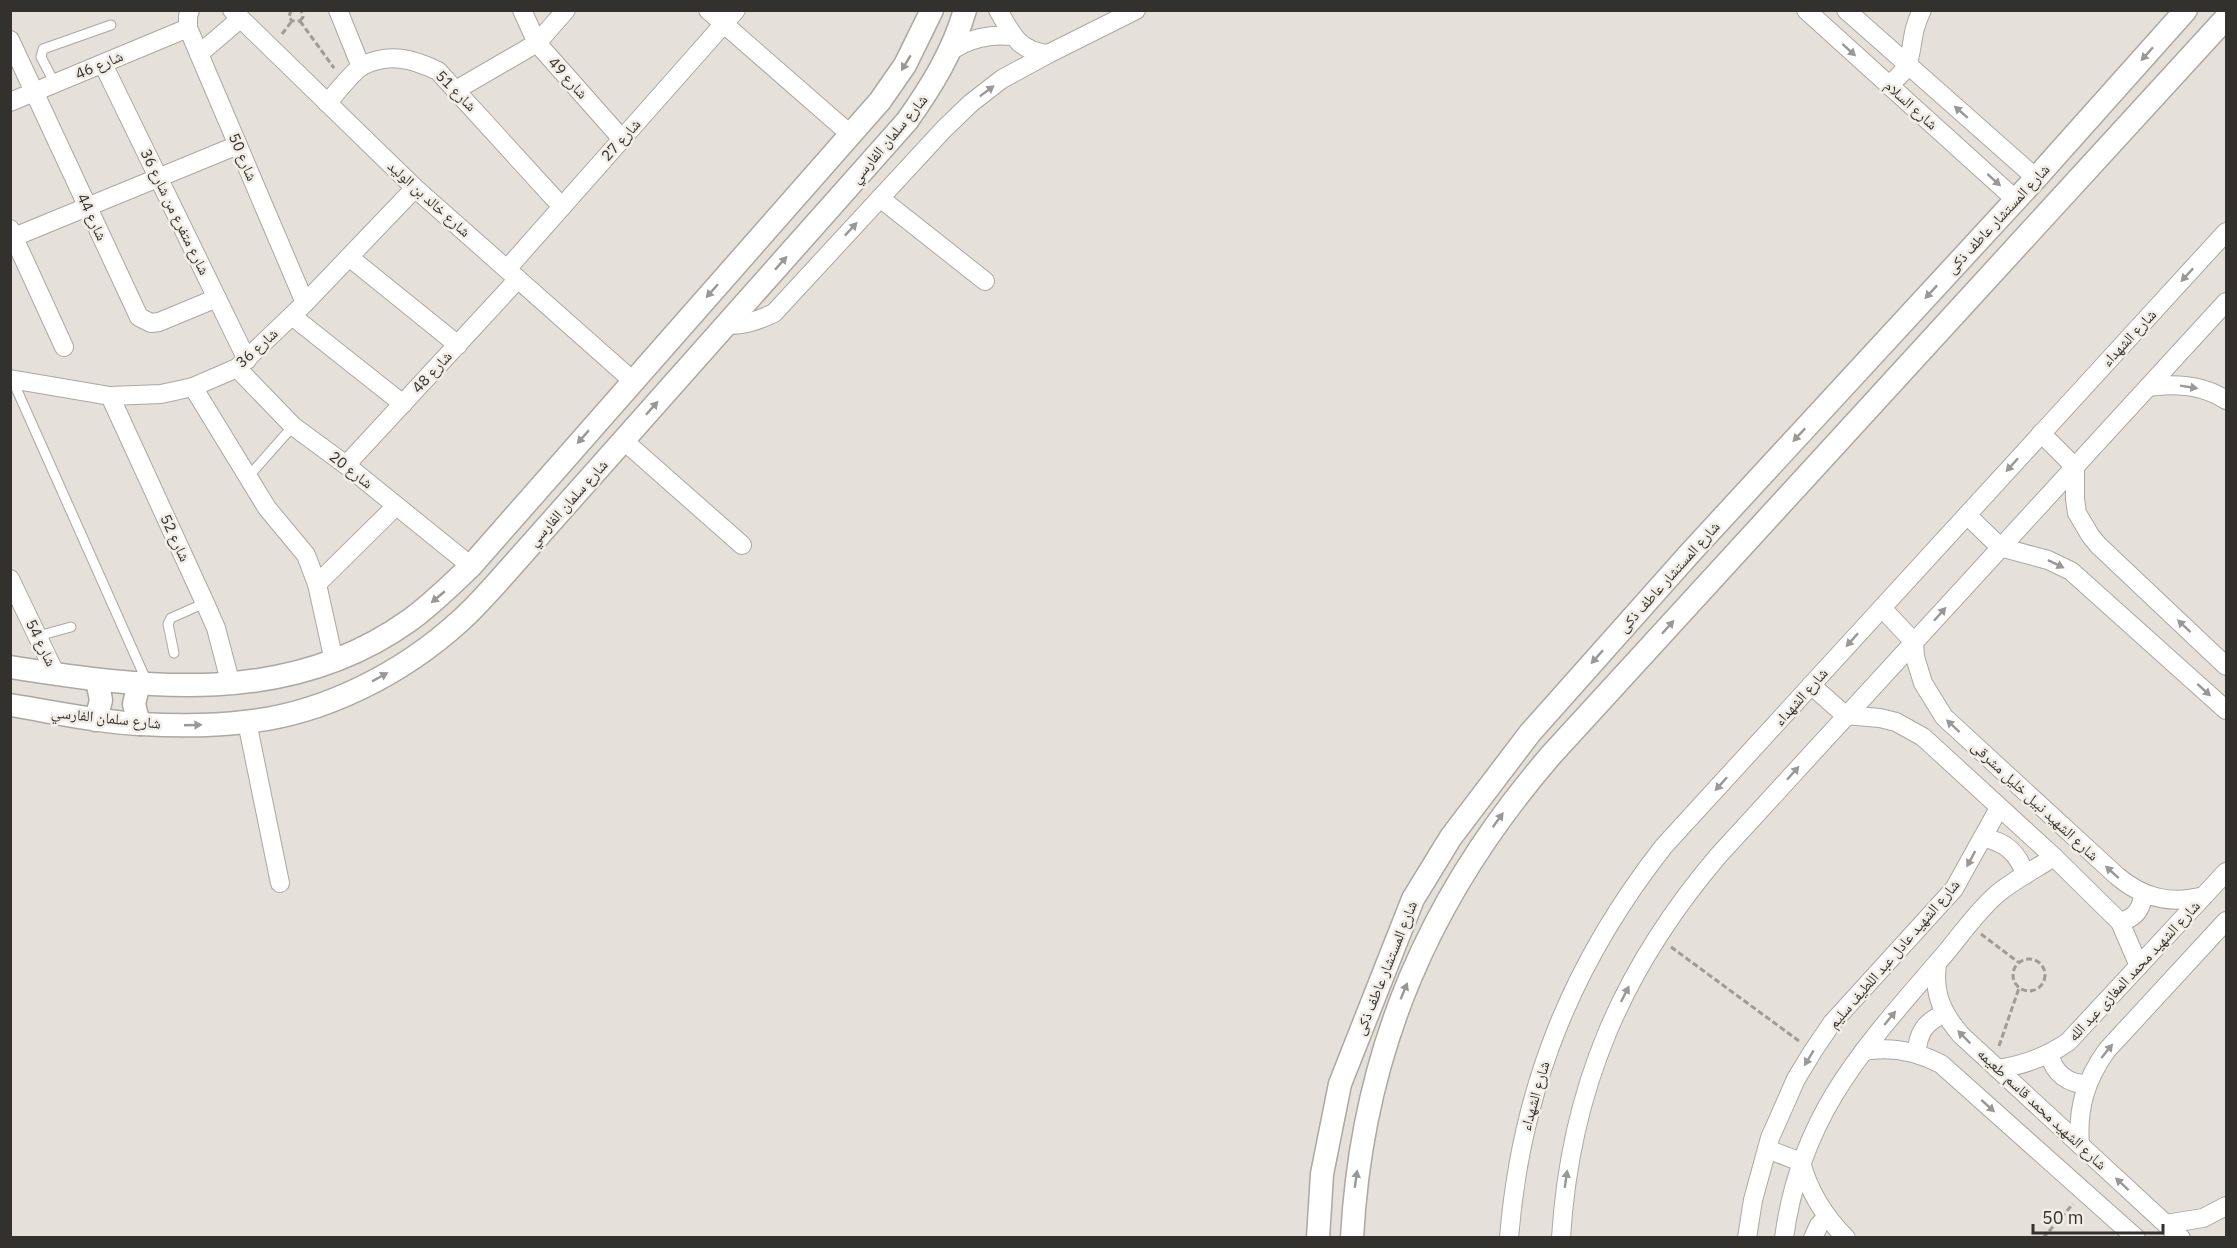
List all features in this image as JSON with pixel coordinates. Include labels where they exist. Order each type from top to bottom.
[{"type":"street","points":[[327,103],[361,67],[338,10]]},
{"type":"street","name":"شارع 49","points":[[522,10],[537,43],[622,139]]},
{"type":"street","points":[[456,90],[537,43],[566,10]]},
{"type":"street","points":[[708,10],[730,18],[850,134]]},
{"type":"street","name":"شارع سلمان الفارسي","points":[[10,667],[56,675],[144,684],[231,685],[300,672],[334,661],[372,643],[409,621],[471,566],[879,101],[905,65],[932,10]]},
{"type":"street","name":"شارع سلمان الفارسي","points":[[10,705],[96,720],[140,724],[188,725],[247,722],[285,715],[333,699],[379,678],[422,652],[460,621],[495,585],[907,121],[930,88],[950,52],[965,10]]},
{"type":"street","points":[[998,10],[1013,36],[1022,46],[1034,53],[1048,54]]},
{"type":"street","points":[[726,325],[743,325],[759,321],[774,313],[971,103],[1002,79],[1136,10]]},
{"type":"street","name":"شارع السلام","points":[[1806,10],[2016,200]]},
{"type":"street","name":"شارع السلام","points":[[1846,10],[2036,178]]},
{"type":"street","points":[[1889,86],[1908,65],[1911,39],[1922,10]]},
{"type":"street","name":"شارع المستشار عاطف ذكى","points":[[1318,1238],[1322,1174],[1340,1084],[1413,899],[1451,837],[1530,733],[1683,560],[2016,200],[2186,10]]},
{"type":"street","points":[[199,54],[236,15]]},
{"type":"street","name":"شارع خالد بن الوليد","points":[[236,15],[415,188],[633,381]]},
{"type":"street","name":"شارع 27","points":[[512,274],[562,207],[730,18]]},
{"type":"street","name":"شارع المستشار عاطف ذكى","points":[[1352,1238],[1354,1190],[1360,1150],[1375,1080],[1389,1032],[1436,920],[1477,850],[1527,783],[1552,754],[2226,18]]},
{"type":"street","name":"شارع 50","points":[[189,19],[199,54],[305,303]]},
{"type":"street","name":"شارع 46","points":[[10,102],[103,64],[189,19]]},
{"type":"street","points":[[950,52],[980,37],[1013,36]]},
{"type":"street","name":"شارع 44","points":[[10,40],[139,317],[144,321],[159,322],[217,298]]},
{"type":"street","name":"شارع 51","points":[[361,67],[387,58],[413,59],[438,71],[562,207]]},
{"type":"street","name":"شارع متفرع من شارع 36","points":[[103,64],[217,298],[242,364]]},
{"type":"street","points":[[64,347],[12,233],[88,207],[238,145]]},
{"type":"street","name":"شارع 36","points":[[11,379],[110,396],[160,394],[193,387],[242,364],[305,303],[415,188]]},
{"type":"street","points":[[880,198],[985,281]]},
{"type":"street","name":"شارع الشهداء","points":[[1509,1238],[1516,1175],[1535,1089],[1561,1016],[1590,956],[1624,899],[1664,846],[2041,433],[2223,242]]},
{"type":"street","points":[[349,257],[458,345]]},
{"type":"street","name":"شارع 48","points":[[346,465],[458,345],[512,274]]},
{"type":"street","points":[[1561,1238],[1569,1158],[1588,1081],[1618,1007],[1657,937],[1686,895],[1712,862],[2000,547],[2148,387],[2226,310]]},
{"type":"street","points":[[292,316],[403,404]]},
{"type":"street","name":"شارع 20","points":[[242,364],[293,426],[346,465],[471,566]]},
{"type":"street","points":[[1844,385],[1868,409]]},
{"type":"street","points":[[2148,387],[2163,385],[2192,387],[2206,390],[2226,400]]},
{"type":"street","points":[[193,387],[273,517],[306,555],[317,584],[334,661]]},
{"type":"street","name":"شارع 52","points":[[110,396],[216,628],[231,685]]},
{"type":"street","points":[[2041,433],[2075,466],[2077,513],[2090,535],[2226,666]]},
{"type":"street","points":[[623,440],[742,545]]},
{"type":"street","points":[[317,584],[396,506]]},
{"type":"street","points":[[1967,515],[2000,547],[2048,560],[2071,571],[2226,711]]},
{"type":"street","name":"شارع 54","points":[[10,579],[56,675]]},
{"type":"street","points":[[1882,608],[1914,642]]},
{"type":"street","name":"شارع الشهيد نبيل خليل مشرقى","points":[[1914,642],[1915,657],[1923,683],[1944,717],[2116,876],[2143,894],[2158,899],[2189,900],[2204,896]]},
{"type":"street","points":[[96,720],[101,700],[97,680]]},
{"type":"street","points":[[140,724],[134,704],[144,684]]},
{"type":"street","points":[[1811,686],[1845,715]]},
{"type":"street","name":"شارع الشهيد نبيل خليل مشرقى","points":[[1845,715],[1880,718],[1896,722],[1917,732],[2054,857],[2120,922],[2139,966]]},
{"type":"street","points":[[247,722],[280,883]]},
{"type":"street","name":"شارع الشهيد عادل عبد اللطيف سليم","points":[[1747,1238],[1753,1200],[1767,1149],[1782,1108],[1813,1051],[1832,1023],[1954,889],[1999,808]]},
{"type":"street","points":[[1983,838],[2000,842],[2008,847],[2019,859],[2025,875]]},
{"type":"street","points":[[1784,1238],[1789,1204],[1801,1162],[1837,1088],[1864,1051],[1990,900],[2054,857]]},
{"type":"street","name":"شارع الشهيد محمد المغازى عبد الله","points":[[1995,1066],[2028,1063],[2049,1054],[2079,1032],[2226,872]]},
{"type":"street","points":[[2120,922],[2137,913],[2141,907],[2143,894]]},
{"type":"street","points":[[2080,1145],[2080,1111],[2087,1084],[2097,1064],[2226,921]]},
{"type":"street","name":"شارع الشهيد محمد قاسم طعيمه","points":[[1937,964],[1936,990],[1945,1014],[1961,1035],[2181,1238]]},
{"type":"street","points":[[1917,1053],[1919,1036],[1923,1029],[1933,1019],[1945,1014]]},
{"type":"street","points":[[1864,1051],[1890,1049],[1917,1053],[1941,1064],[2136,1238]]},
{"type":"street","points":[[2049,1054],[2059,1074],[2072,1082],[2087,1084]]},
{"type":"street","points":[[1767,1149],[1801,1162]]},
{"type":"street","points":[[1801,1162],[1811,1193],[1827,1217],[1846,1238]]},
{"type":"street","points":[[2166,1224],[2203,1218],[2226,1207]]},
{"type":"street","points":[[1813,1238],[1819,1225],[1827,1217]]},
{"type":"lane","points":[[55,84],[41,57],[43,49],[111,25]]},
{"type":"lane","points":[[11,379],[144,684]]},
{"type":"lane","points":[[248,477],[293,426]]},
{"type":"lane","points":[[174,653],[168,631],[171,618],[205,603]]},
{"type":"lane","points":[[38,636],[71,627]]},
{"type":"path","points":[[291,10],[289,17],[292,21],[300,21]]},
{"type":"path","points":[[300,21],[303,11]]},
{"type":"path","points":[[300,21],[346,84]]},
{"type":"path","points":[[1970,925],[2018,962]]},
{"type":"path","points":[[1657,937],[1813,1051]]},
{"type":"path","points":[[2029,958],[2035,959],[2044,968],[2044,980],[2037,989],[2025,991],[2013,981],[2014,966],[2018,962],[2029,958]]},
{"type":"path","points":[[1995,1066],[2019,988]]},
{"type":"path","points":[[2043,1238],[2084,1192]]}]
